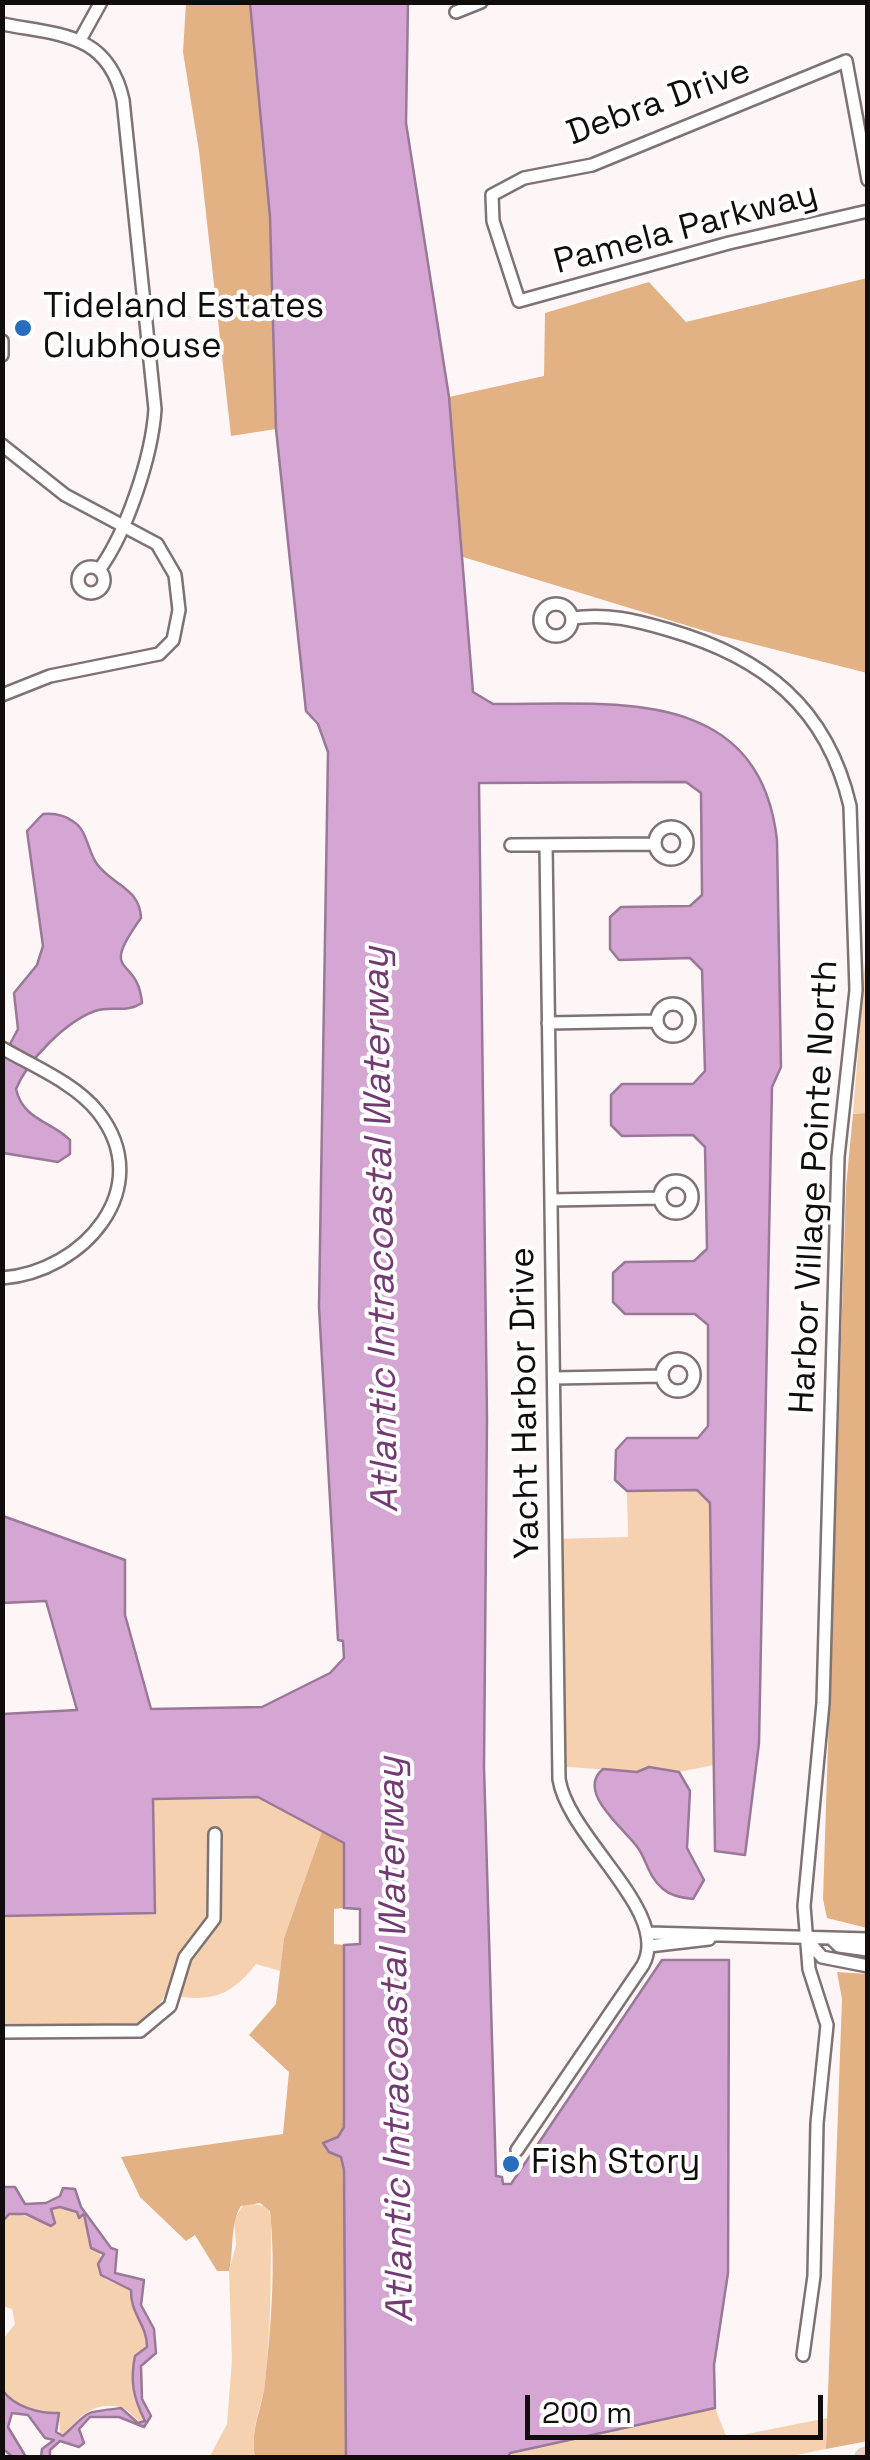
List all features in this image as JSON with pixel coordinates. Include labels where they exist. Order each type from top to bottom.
[{"type":"street","points":[[80,40],[101,2]]},
{"type":"street","points":[[456,12],[480,2]]},
{"type":"street","points":[[2,24],[52,30],[80,40],[110,69],[123,100],[153,370],[151,438],[123,523],[100,570]]},
{"type":"street","name":"Debra Drive","points":[[520,302],[493,221],[492,196],[524,178],[592,165],[846,61],[868,180]]},
{"type":"street","name":"Pamela Parkway","points":[[520,302],[729,243],[868,211]]},
{"type":"street","points":[[2,341],[2,355]]},
{"type":"street","points":[[2,445],[50,486],[157,544],[175,575],[180,614],[170,644],[152,657],[50,676],[2,695]]},
{"type":"street","name":"Harbor Village Pointe North","points":[[572,618],[614,616],[706,640],[770,675],[813,720],[833,754],[850,806],[854,849],[861,866],[856,990],[838,1156],[823,1703],[804,1937],[810,1975],[826,2025],[818,2123],[814,2276],[803,2355]]},
{"type":"street","points":[[510,845],[655,844]]},
{"type":"street","name":"Yacht Harbor Drive","points":[[546,845],[559,1779],[573,1818],[646,1920],[649,1940]]},
{"type":"street","points":[[854,849],[868,849]]},
{"type":"street","points":[[548,1022],[657,1021]]},
{"type":"street","points":[[2,1048],[86,1100],[107,1126],[118,1159],[116,1197],[101,1227],[79,1250],[48,1268],[2,1278]]},
{"type":"street","points":[[551,1200],[660,1198]]},
{"type":"street","points":[[554,1378],[662,1376]]},
{"type":"street","points":[[2,2032],[140,2031],[158,2020],[170,2006],[185,1957],[216,1913],[216,1834]]},
{"type":"street","points":[[517,2150],[643,1965],[649,1940],[690,1944],[717,1937],[868,1940]]},
{"type":"street","points":[[804,1937],[822,1956],[868,1966]]},
{"type":"street","points":[[832,1939],[868,1950]]},
{"type":"street","points":[[852,1965],[853,1948]]},
{"type":"shaded area","points":[[186,3],[250,3],[270,217],[276,429],[231,436],[199,151],[183,52]]},
{"type":"shaded area","points":[[867,278],[867,673],[718,635],[463,557],[449,397],[544,376],[545,313],[649,282],[686,322]]},
{"type":"shaded area","points":[[865,963],[867,1113],[853,1114]]},
{"type":"shaded area","points":[[867,1113],[867,1928],[827,1918],[823,1899],[846,1187],[853,1114]]},
{"type":"shaded area","points":[[698,1490],[710,1502],[714,1765],[679,1772],[649,1767],[637,1772],[555,1766],[553,1539],[628,1537],[627,1491]]},
{"type":"shaded area","points":[[258,1797],[322,1831],[284,1938],[280,1971],[256,1964],[235,1985],[215,1996],[165,1995],[148,2023],[3,2025],[2,1916],[154,1913],[152,1799]]},
{"type":"shaded area","points":[[322,1831],[344,1843],[344,1908],[334,1909],[334,1944],[344,1945],[344,2127],[338,2137],[323,2143],[341,2157],[344,2170],[346,2457],[255,2457],[254,2437],[265,2382],[271,2318],[270,2211],[260,2203],[241,2206],[235,2220],[229,2271],[217,2271],[195,2235],[186,2241],[140,2197],[121,2157],[283,2134],[289,2072],[249,2035],[276,2004],[284,1938]]},
{"type":"shaded area","points":[[837,1972],[867,1974],[868,2441],[826,2449],[842,1999]]},
{"type":"shaded area","points":[[245,2202],[268,2207],[271,2220],[268,2342],[265,2383],[255,2428],[255,2457],[209,2458],[227,2424],[232,2360],[229,2271],[236,2245],[234,2220]]},
{"type":"shaded area","points":[[57,2207],[77,2212],[80,2218],[84,2214],[105,2279],[131,2290],[147,2341],[147,2349],[133,2375],[136,2402],[146,2421],[143,2423],[123,2408],[105,2406],[89,2411],[67,2435],[60,2435],[59,2413],[28,2408],[3,2391],[3,2339],[15,2324],[12,2309],[3,2306],[3,2221],[9,2214],[15,2214],[55,2223],[50,2210]]},
{"type":"shaded area","points":[[715,2408],[727,2438],[827,2418],[826,2449],[787,2457],[508,2458],[509,2453]]},
{"type":"water","name":"Atlantic Intracoastal Waterway","points":[[250,3],[408,3],[406,123],[449,397],[473,692],[493,704],[630,706],[672,714],[710,728],[741,753],[764,789],[777,840],[781,1067],[772,1087],[759,1743],[745,1855],[715,1851],[710,1503],[697,1490],[627,1491],[615,1480],[616,1450],[627,1438],[698,1438],[708,1426],[708,1325],[695,1314],[625,1314],[613,1302],[613,1273],[625,1262],[694,1261],[707,1249],[705,1147],[693,1135],[622,1136],[611,1125],[611,1095],[622,1084],[693,1084],[705,1071],[702,970],[690,958],[619,960],[610,949],[610,917],[621,907],[690,906],[702,895],[701,793],[686,782],[479,783],[487,1418],[484,1767],[496,2176],[502,2177],[503,2184],[511,2184],[662,1960],[729,1960],[728,2273],[714,2365],[715,2408],[510,2453],[508,2457],[346,2457],[344,2170],[341,2157],[329,2152],[323,2143],[338,2137],[344,2127],[344,1945],[360,1944],[360,1909],[344,1908],[344,1843],[258,1797],[153,1799],[155,1913],[3,1916],[3,1714],[77,1710],[46,1601],[3,1603],[3,1516],[125,1560],[125,1615],[151,1709],[262,1707],[330,1673],[344,1658],[343,1641],[338,1640],[319,1307],[328,752],[318,724],[306,711],[276,429],[270,217]]},
{"type":"water","points":[[43,814],[63,816],[78,826],[97,864],[136,900],[141,918],[128,937],[121,959],[139,988],[142,1003],[83,1016],[38,1054],[16,1089],[31,1114],[70,1140],[70,1154],[58,1162],[3,1153],[2,1059],[18,1029],[14,993],[37,965],[43,946],[27,831]]},
{"type":"water","points":[[649,1767],[679,1772],[690,1791],[687,1848],[704,1880],[693,1899],[673,1895],[658,1885],[638,1848],[598,1799],[596,1778],[603,1769],[637,1772]]},
{"type":"water","points":[[3,2187],[15,2187],[25,2204],[46,2203],[60,2196],[63,2188],[75,2189],[81,2207],[111,2248],[117,2250],[115,2273],[144,2280],[141,2305],[154,2329],[156,2353],[141,2366],[142,2399],[151,2416],[144,2427],[119,2417],[90,2417],[79,2429],[84,2443],[79,2447],[60,2441],[50,2450],[50,2457],[41,2457],[42,2449],[54,2440],[45,2438],[28,2415],[12,2413],[8,2427],[26,2457],[13,2457],[3,2449],[3,2391],[28,2408],[59,2413],[56,2432],[63,2436],[87,2414],[98,2411],[121,2408],[138,2423],[145,2421],[135,2396],[133,2373],[135,2356],[147,2347],[131,2290],[101,2275],[98,2264],[104,2254],[91,2248],[84,2214],[79,2218],[77,2212],[60,2207],[51,2209],[55,2223],[51,2226],[26,2214],[9,2214],[3,2221]]},
{"type":"place","name":"Tideland Estates Clubhouse","points":[[23,328]]},
{"type":"place","name":"Fish Story","points":[[511,2164]]}]
